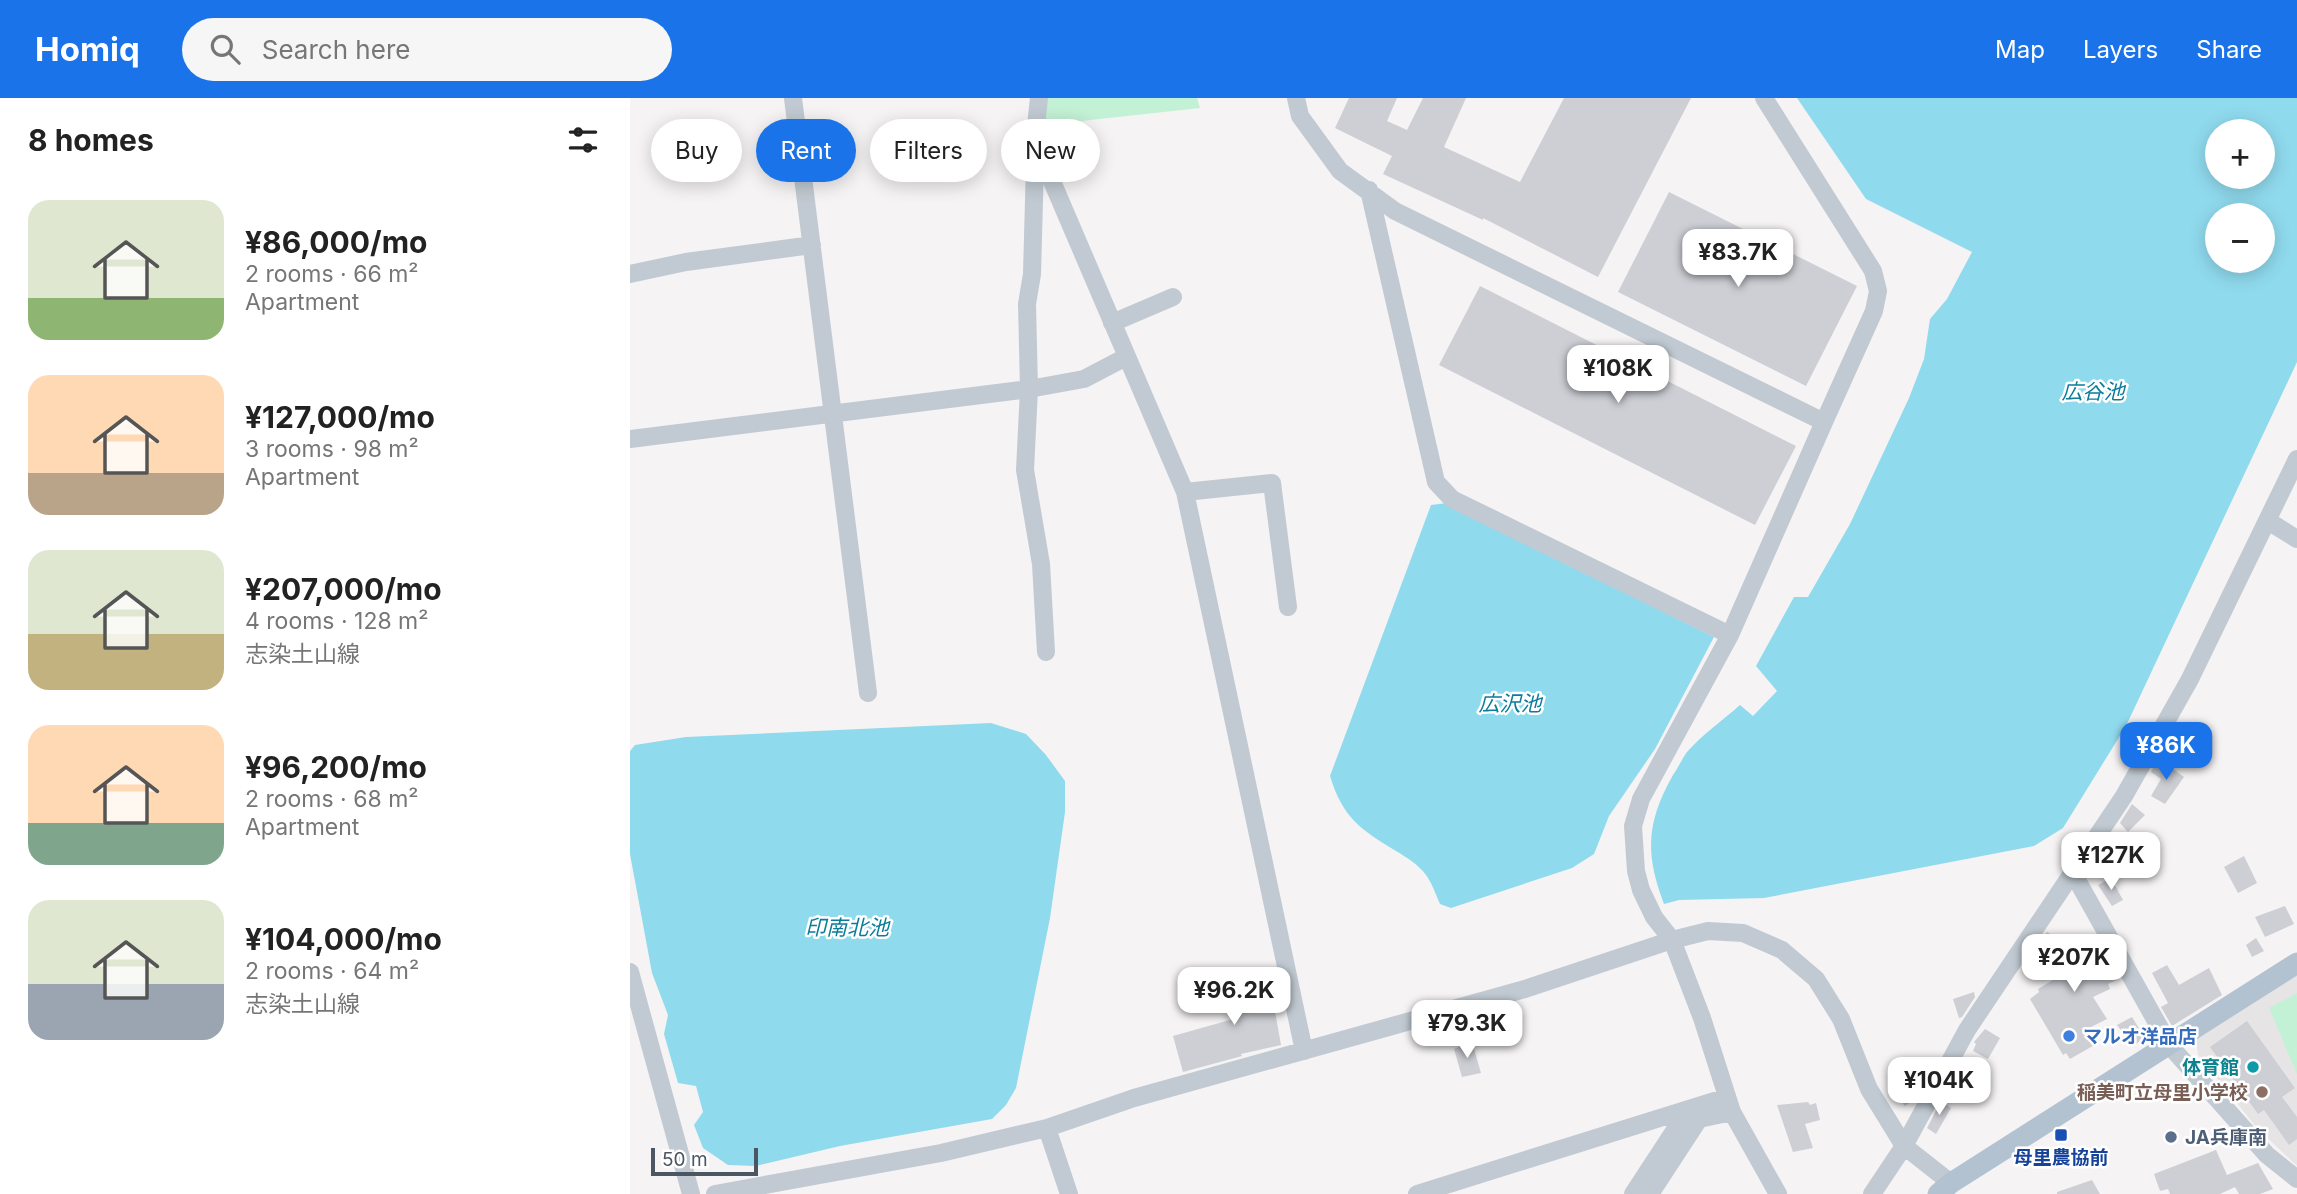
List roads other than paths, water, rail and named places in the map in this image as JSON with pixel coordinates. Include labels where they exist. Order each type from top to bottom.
[{"type":"main road","points":[[1944,1189],[2297,963]]},
{"type":"street","points":[[793,98],[869,693]]},
{"type":"street","points":[[1038,119],[1039,98]]},
{"type":"street","points":[[1296,98],[1300,116],[1340,171],[1395,211],[1824,422]]},
{"type":"street","points":[[1764,98],[1873,271],[1878,291],[1874,311],[1730,635],[1641,799],[1633,826],[1635,859],[1641,890],[1654,917],[1672,940],[1702,1018],[1729,1105],[1778,1194]]},
{"type":"street","points":[[1035,182],[1032,274],[1027,304],[1029,389],[1026,470],[1041,564],[1046,652]]},
{"type":"street","points":[[1052,182],[1185,492],[1304,1051]]},
{"type":"street","points":[[1369,190],[1436,482],[1452,499],[1730,635]]},
{"type":"street","points":[[630,274],[686,261],[812,245]]},
{"type":"street","points":[[1112,323],[1173,297]]},
{"type":"street","points":[[630,439],[1029,389],[1084,379],[1126,357]]},
{"type":"street","points":[[1872,1194],[1904,1146],[1967,1030],[2124,796],[2190,679],[2297,459]]},
{"type":"street","points":[[1185,492],[1272,483],[1288,607]]},
{"type":"street","points":[[2269,521],[2297,539]]},
{"type":"street","points":[[2073,873],[2170,1046],[2267,1155],[2296,1179]]},
{"type":"street","points":[[715,1194],[941,1153],[1047,1128],[1134,1098],[1525,989],[1709,930],[1743,933],[1782,950],[1816,979],[1841,1019],[1869,1089],[1904,1146],[1944,1189]]},
{"type":"street","points":[[630,971],[691,1194]]},
{"type":"street","points":[[1417,1194],[1688,1110],[1729,1105]]},
{"type":"street","points":[[1650,1194],[1699,1119],[1729,1105]]},
{"type":"street","points":[[1633,1194],[1688,1110]]},
{"type":"street","points":[[1047,1128],[1069,1194]]},
{"type":"water","name":"広谷池","points":[[1797,98],[2297,98],[2297,362],[2126,726],[2063,828],[2034,846],[1764,898],[1679,900],[1664,904],[1654,870],[1651,839],[1664,792],[1687,752],[1706,734],[1740,705],[1753,716],[1777,691],[1756,666],[1794,597],[1808,597],[1850,524],[1909,398],[1924,359],[1930,319],[1947,299],[1972,252],[1866,199]]},
{"type":"water","name":"広沢池","points":[[1447,503],[1714,637],[1655,749],[1609,816],[1594,854],[1572,868],[1451,908],[1440,904],[1420,868],[1354,821],[1341,802],[1330,776],[1431,505]]},
{"type":"water","name":"印南北池","points":[[991,723],[1026,734],[1065,781],[1065,812],[1050,918],[1016,1088],[1006,1105],[992,1119],[840,1146],[756,1166],[728,1165],[703,1148],[694,1125],[703,1112],[696,1086],[678,1083],[664,1034],[668,1015],[652,973],[630,854],[630,751],[635,745],[686,737]]},
{"type":"place","name":"マルオ洋品店","points":[[2069,1036]]},
{"type":"place","name":"体育館","points":[[2253,1067]]},
{"type":"place","name":"稲美町立母里小学校","points":[[2262,1092]]},
{"type":"place","name":"母里農協前","points":[[2061,1135]]},
{"type":"place","name":"JA兵庫南","points":[[2171,1137]]}]
